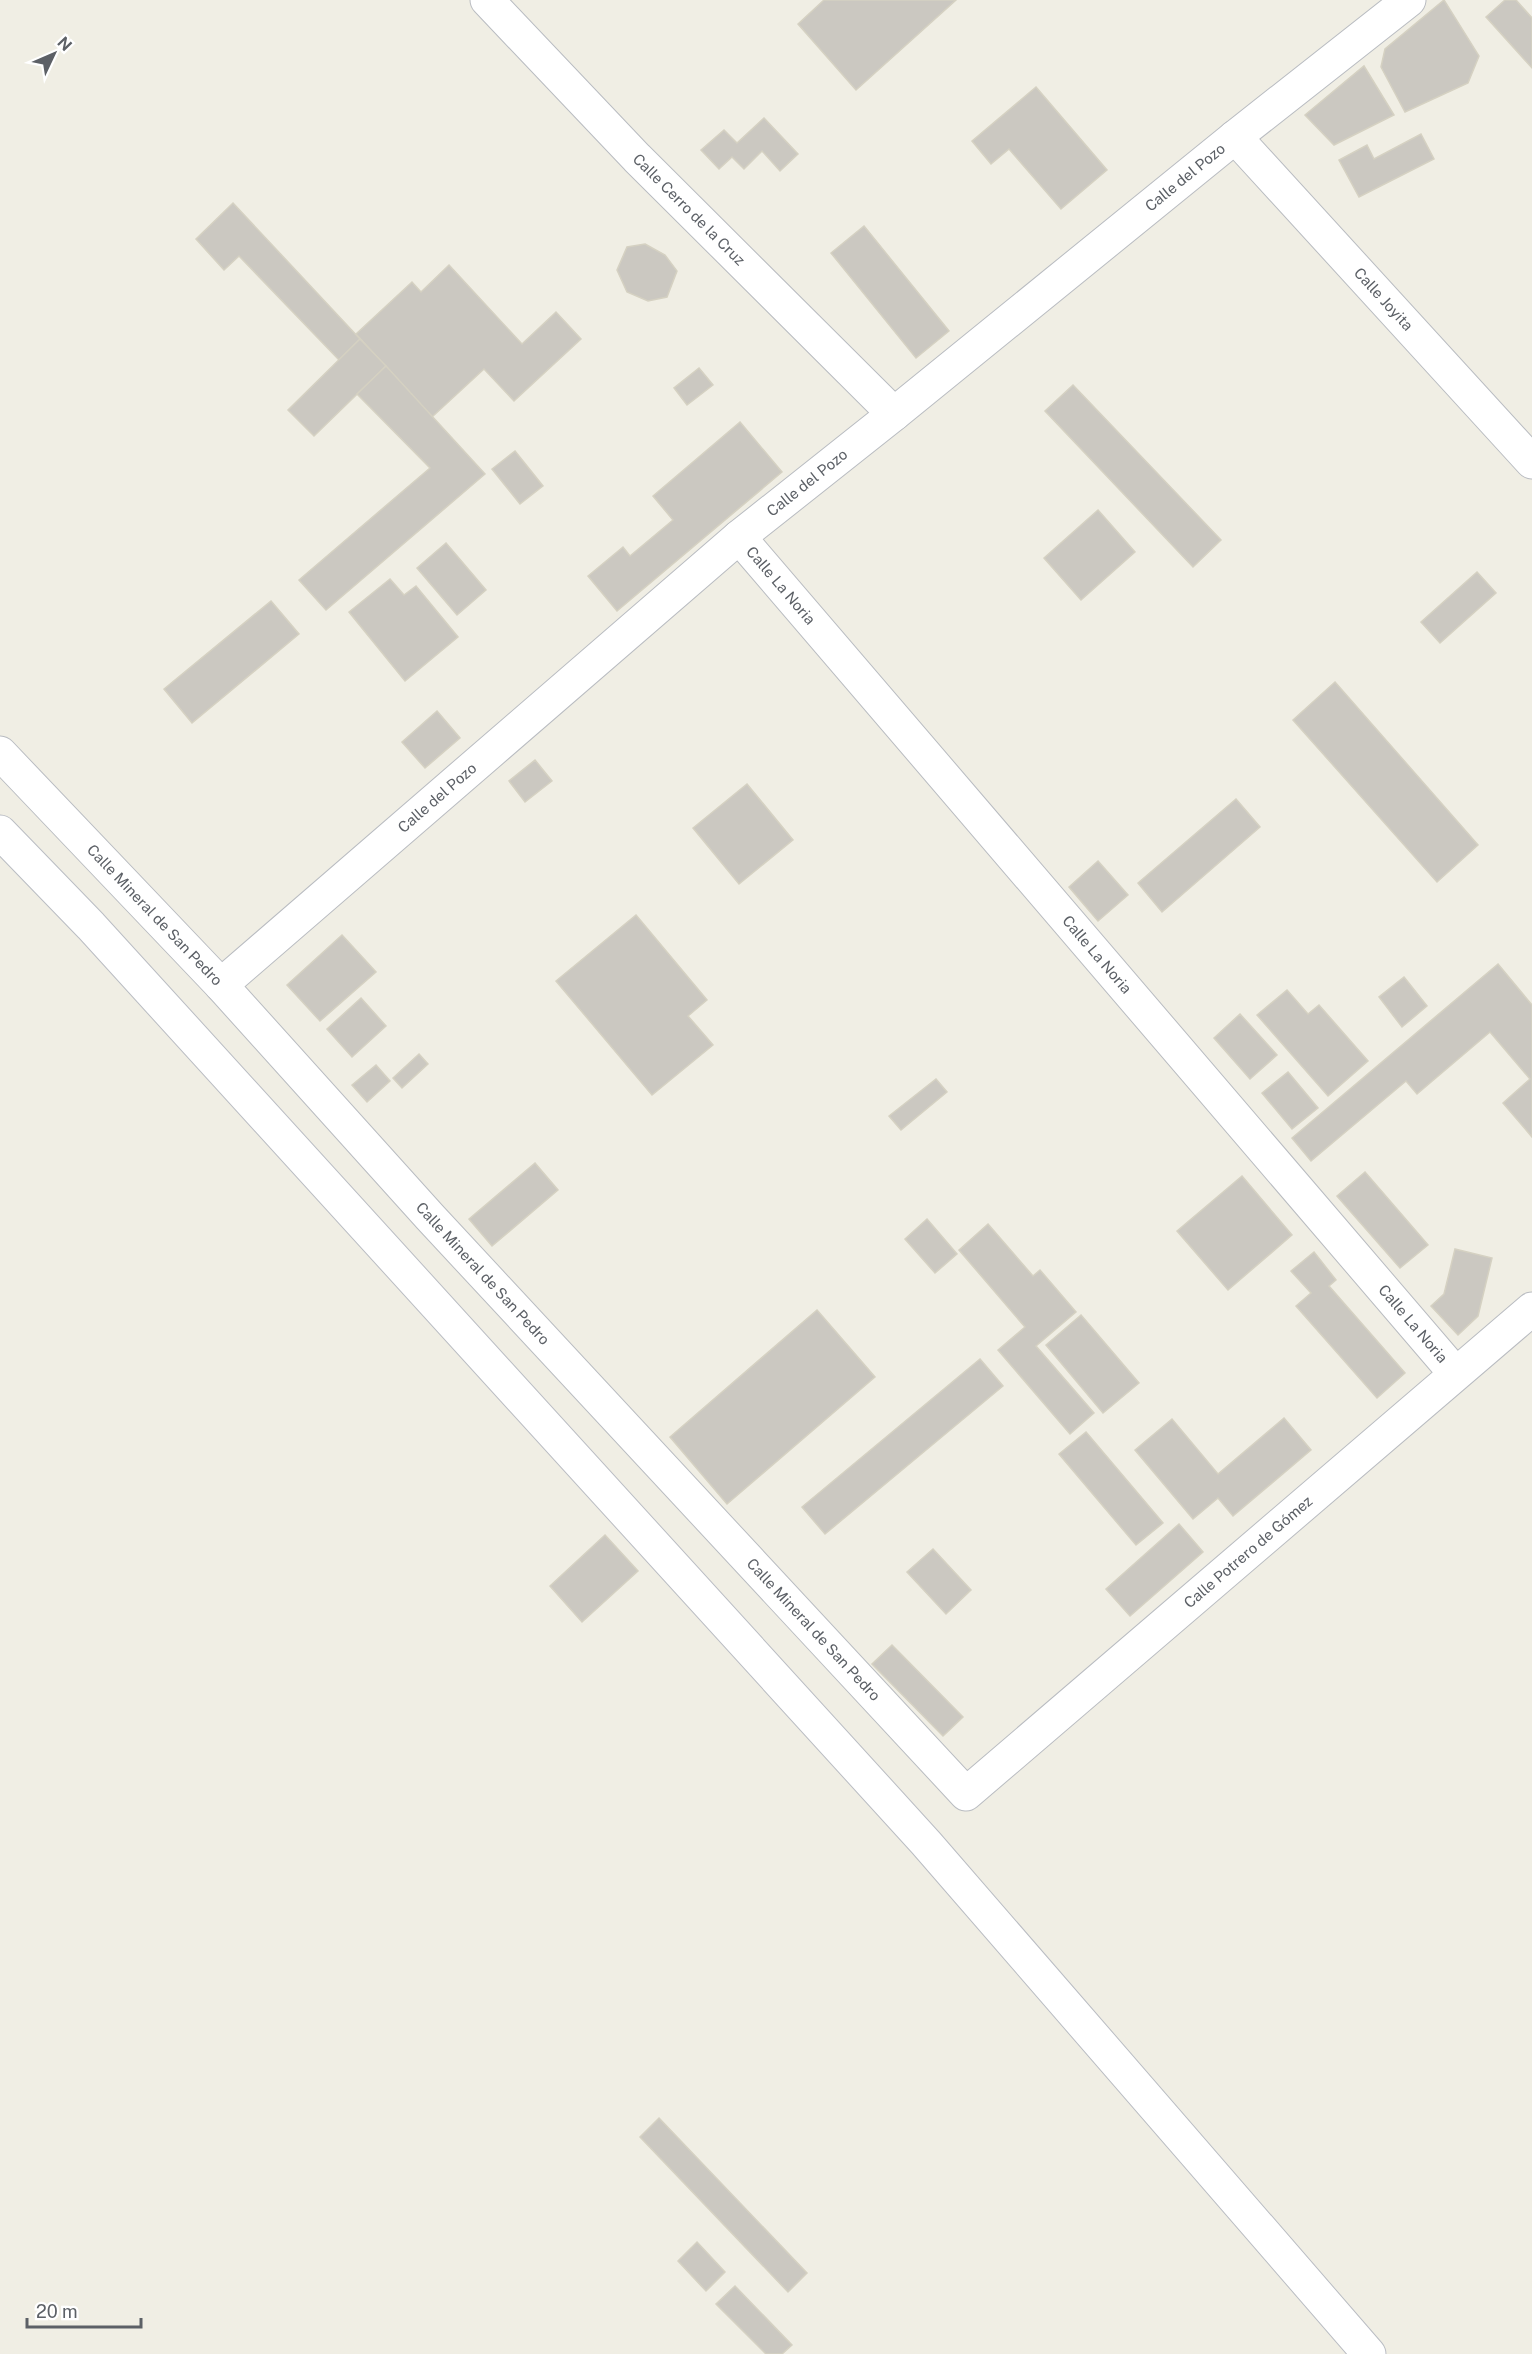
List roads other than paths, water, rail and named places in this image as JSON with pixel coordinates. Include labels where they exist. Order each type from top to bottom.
[{"type":"street","name":"Calle Cerro de la Cruz","points":[[487,0],[645,166],[894,414]]},
{"type":"street","name":"Calle del Pozo","points":[[221,985],[739,537],[1235,137],[1410,0]]},
{"type":"street","name":"Calle Joyita","points":[[1235,137],[1532,462]]},
{"type":"street","name":"Calle La Noria","points":[[739,537],[1455,1373]]},
{"type":"street","name":"Calle Mineral de San Pedro","points":[[0,753],[221,985],[430,1218],[966,1794]]},
{"type":"street","points":[[0,832],[91,926],[918,1834],[1369,2354]]},
{"type":"street","name":"Calle Potrero de Gómez","points":[[966,1794],[1532,1309]]}]
